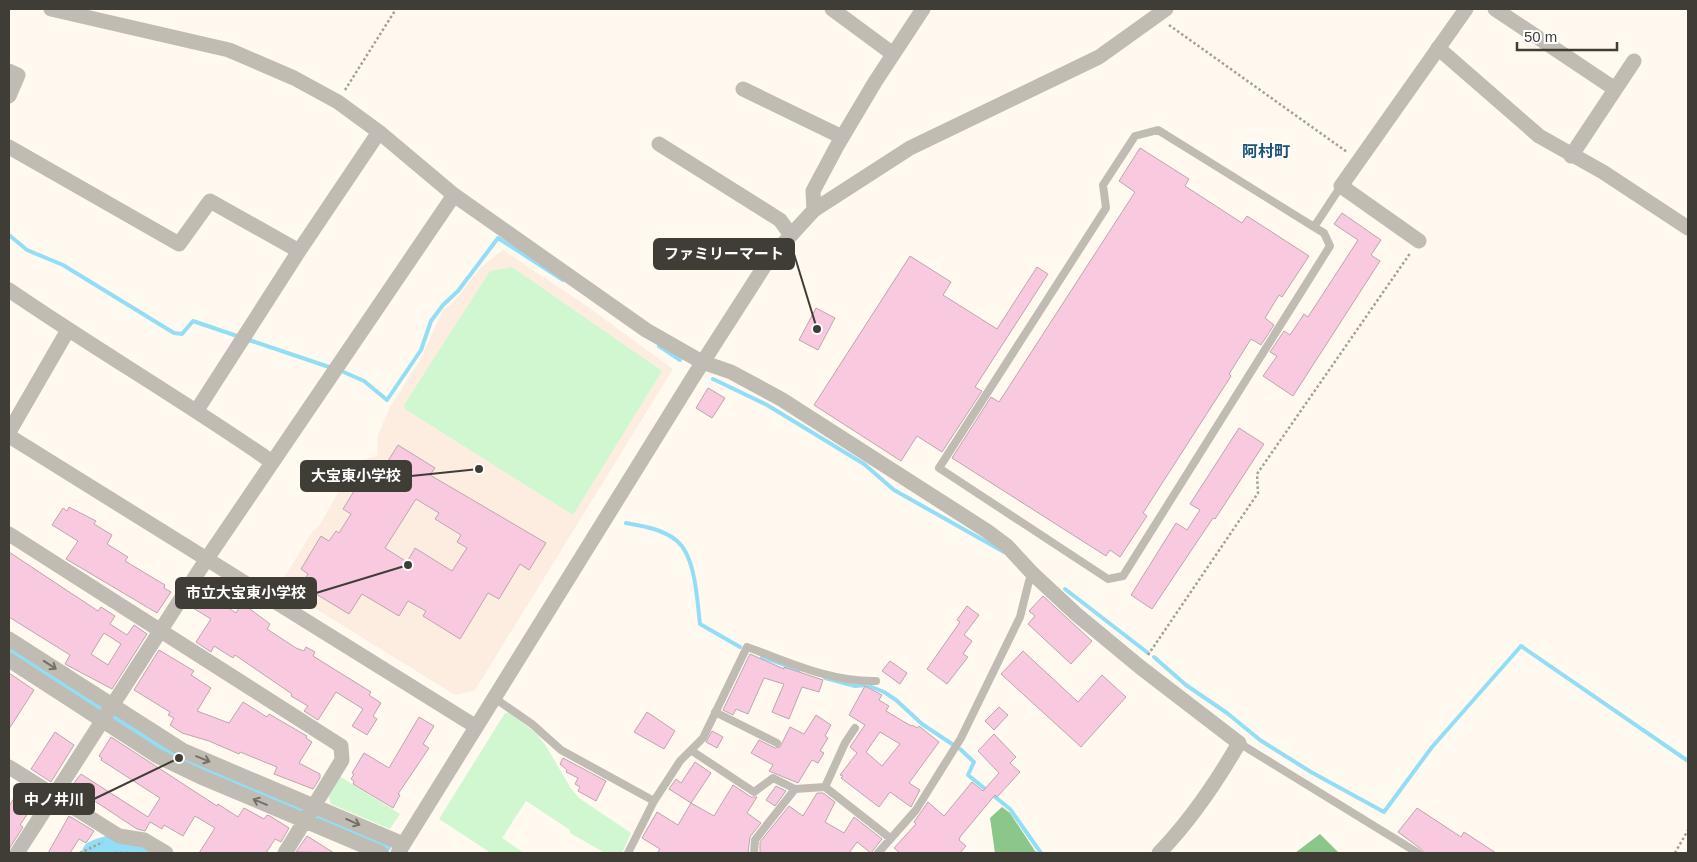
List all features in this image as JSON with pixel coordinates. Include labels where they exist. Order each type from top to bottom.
[{"type":"street","points":[[51,9],[229,50],[294,78],[338,102],[379,132],[454,195],[646,330],[702,362],[732,372],[781,399],[911,481],[1007,546],[1033,574],[1076,614],[1140,667],[1239,743],[1204,800],[1181,830],[1158,853]]},
{"type":"street","points":[[832,9],[893,54]]},
{"type":"street","points":[[814,210],[813,191],[842,137],[923,9]]},
{"type":"street","points":[[1419,241],[1341,186],[1466,9]]},
{"type":"street","points":[[1495,9],[1615,89]]},
{"type":"street","points":[[9,639],[184,751],[315,805],[400,848],[702,362],[769,259],[814,210],[910,148],[1099,57],[1162,13]]},
{"type":"street","points":[[1438,48],[1538,136],[1571,156],[1603,172],[1688,228]]},
{"type":"street","points":[[1571,156],[1634,61]]},
{"type":"street","points":[[9,71],[18,75],[9,96]]},
{"type":"street","points":[[743,89],[842,137]]},
{"type":"street","points":[[197,410],[299,251],[379,132]]},
{"type":"street","points":[[659,144],[780,220],[791,235]]},
{"type":"street","points":[[9,147],[179,244],[210,201],[299,251]]},
{"type":"street","points":[[17,853],[206,560],[454,195]]},
{"type":"street","points":[[9,290],[68,330],[197,410],[272,462]]},
{"type":"street","points":[[9,432],[68,330]]},
{"type":"street","points":[[9,436],[475,726]]},
{"type":"street","points":[[9,534],[341,746],[342,760],[284,853]]},
{"type":"street","points":[[9,660],[158,756],[200,778],[381,853]]},
{"type":"street","points":[[9,768],[119,836],[144,840],[166,853]]},
{"type":"lane","points":[[1158,130],[1314,226],[1324,233],[1330,246],[1123,576],[1108,579],[939,468],[1106,208],[1103,185],[1135,136],[1158,130]]},
{"type":"lane","points":[[1314,226],[1341,186]]},
{"type":"lane","points":[[878,853],[916,810],[961,738],[1020,617],[1029,581],[1033,574]]},
{"type":"lane","points":[[628,853],[654,801],[680,761],[703,738],[746,647],[797,667],[853,681],[876,681]]},
{"type":"lane","points":[[493,697],[532,724],[561,750],[654,801]]},
{"type":"lane","points":[[715,712],[777,743]]},
{"type":"lane","points":[[825,787],[845,743],[855,728]]},
{"type":"lane","points":[[1239,743],[1418,853]]},
{"type":"lane","points":[[692,751],[754,792],[773,778],[795,788],[825,787],[890,838]]},
{"type":"lane","points":[[754,853],[755,840],[795,788]]},
{"type":"path","points":[[338,102],[396,9]]},
{"type":"path","points":[[1162,13],[1359,160]]},
{"type":"path","points":[[1140,667],[1258,493],[1258,474],[1419,241]]},
{"type":"path","points":[[1674,853],[1688,830]]},
{"type":"path","points":[[80,853],[95,844],[119,836]]},
{"type":"path","points":[[115,853],[129,853]]},
{"type":"shaded area","points":[[503,250],[588,307],[673,369],[475,690],[455,695],[279,586],[312,532],[319,526],[343,484],[349,464],[377,456],[378,435],[390,407],[420,360],[443,310],[452,304],[480,268]]},
{"type":"green space","points":[[512,267],[662,371],[573,515],[405,409],[404,405],[490,271]]},
{"type":"green space","points":[[505,713],[510,713],[537,734],[579,798],[631,833],[622,853],[605,853],[570,833],[570,830],[526,801],[502,838],[524,853],[491,853],[439,819]]},
{"type":"green space","points":[[339,776],[400,814],[390,829],[331,804],[328,794]]},
{"type":"green space","points":[[1002,807],[1010,813],[1035,851],[1039,853],[995,853],[990,818]]},
{"type":"green space","points":[[1320,834],[1339,853],[1295,853]]},
{"type":"building","points":[[1140,148],[1189,179],[1185,186],[1242,223],[1247,216],[1309,256],[1282,297],[1279,295],[1265,318],[1274,325],[1261,345],[1251,339],[1229,374],[1231,376],[1143,513],[1147,516],[1120,557],[1110,550],[1106,556],[952,458],[991,397],[999,402],[1135,192],[1119,181]]},
{"type":"building","points":[[1342,213],[1381,240],[1371,255],[1380,261],[1293,396],[1263,376],[1277,356],[1270,352],[1284,331],[1290,335],[1304,314],[1308,317],[1358,240],[1334,224]]},
{"type":"building","points":[[910,256],[951,282],[943,295],[997,329],[1037,267],[1048,274],[975,387],[982,391],[942,452],[917,436],[901,461],[814,405]]},
{"type":"building","points":[[816,308],[835,318],[818,350],[799,340]]},
{"type":"building","points":[[708,388],[725,398],[712,418],[696,408]]},
{"type":"building","points":[[1239,428],[1264,444],[1215,519],[1213,518],[1152,609],[1131,595],[1176,523],[1187,530],[1200,510],[1190,504]]},
{"type":"building","points":[[398,445],[435,468],[430,475],[546,543],[529,570],[520,564],[499,599],[488,593],[460,639],[423,616],[426,611],[408,601],[399,616],[362,594],[349,614],[301,585],[308,574],[301,569],[321,536],[329,541],[336,531],[339,533],[351,514],[343,509],[367,470],[378,477]],"holes":[[[416,499],[439,513],[435,519],[461,535],[457,542],[467,548],[452,571],[415,548],[407,562],[385,548]]]},
{"type":"building","points":[[69,507],[96,521],[94,524],[112,535],[107,544],[128,557],[125,561],[165,585],[164,588],[171,592],[157,613],[66,559],[78,541],[52,525],[63,508],[67,511]]},
{"type":"building","points":[[9,552],[98,611],[101,607],[115,616],[110,624],[127,635],[134,625],[147,634],[112,689],[65,664],[70,655],[9,617]],"holes":[[[104,633],[121,644],[108,665],[91,654]]]},
{"type":"building","points":[[199,588],[236,613],[242,603],[270,624],[267,629],[296,648],[304,651],[306,647],[315,652],[313,656],[371,692],[369,695],[381,703],[373,716],[377,719],[367,735],[352,726],[363,709],[336,692],[318,720],[304,711],[308,706],[291,696],[292,694],[235,655],[233,658],[214,646],[211,652],[196,642],[211,619],[188,605]]},
{"type":"building","points":[[1043,596],[1092,641],[1071,664],[1028,624],[1035,616],[1029,611]]},
{"type":"building","points":[[967,606],[979,615],[964,635],[972,641],[963,654],[968,657],[947,684],[927,669],[960,622],[957,620]]},
{"type":"building","points":[[159,650],[194,671],[191,675],[211,688],[197,711],[229,723],[243,702],[267,717],[269,714],[307,736],[306,738],[312,742],[299,763],[320,774],[320,778],[313,789],[274,774],[277,767],[240,752],[239,754],[209,741],[182,733],[170,725],[174,718],[168,715],[170,712],[134,690]]},
{"type":"building","points":[[1023,651],[1078,702],[1102,675],[1126,697],[1081,747],[1001,674]]},
{"type":"building","points":[[750,654],[784,669],[784,667],[823,680],[819,692],[802,687],[789,719],[772,712],[784,684],[764,678],[748,714],[736,709],[733,715],[723,710]]},
{"type":"building","points":[[890,661],[907,673],[900,684],[882,671]]},
{"type":"building","points":[[9,673],[34,690],[9,729]]},
{"type":"building","points":[[865,686],[882,695],[879,700],[889,706],[886,711],[911,726],[917,728],[919,726],[939,742],[909,783],[920,790],[911,807],[890,792],[879,807],[841,778],[843,776],[840,775],[857,753],[850,747],[865,725],[849,715]],"holes":[[[880,732],[900,744],[882,766],[866,752]]]},
{"type":"building","points":[[999,707],[1008,715],[994,730],[985,721]]},
{"type":"building","points":[[647,712],[675,731],[664,749],[634,732]]},
{"type":"building","points":[[816,715],[831,725],[825,736],[828,738],[820,751],[824,753],[818,763],[812,760],[798,783],[769,771],[773,765],[751,753],[759,740],[775,748],[780,747],[790,727],[804,734]]},
{"type":"building","points":[[419,717],[434,726],[423,744],[429,748],[398,794],[400,795],[393,808],[353,784],[354,781],[351,779],[354,774],[352,773],[364,753],[389,768]]},
{"type":"building","points":[[712,731],[723,737],[717,748],[706,742]]},
{"type":"building","points":[[55,732],[74,745],[51,782],[31,769]]},
{"type":"building","points":[[994,734],[1016,757],[1010,763],[1020,772],[997,797],[995,795],[960,837],[959,840],[966,846],[960,853],[900,853],[894,848],[916,824],[914,822],[928,802],[944,816],[972,782],[983,791],[999,773],[978,751]]},
{"type":"building","points":[[111,737],[217,806],[218,804],[238,817],[244,808],[264,819],[267,815],[270,816],[289,828],[281,842],[275,839],[266,853],[199,853],[215,828],[195,816],[183,836],[164,825],[162,829],[150,822],[145,831],[137,829],[81,792],[79,794],[70,788],[81,774],[148,817],[160,798],[101,760],[102,758],[99,756]]},
{"type":"building","points":[[563,758],[606,781],[596,801],[578,791],[580,787],[575,784],[578,778],[566,772],[567,770],[560,764]]},
{"type":"building","points":[[695,762],[711,773],[691,803],[669,789],[676,779],[681,783]]},
{"type":"building","points":[[733,785],[751,797],[757,797],[747,813],[761,823],[750,837],[748,853],[657,853],[660,849],[642,838],[657,812],[678,825],[691,803],[714,816]]},
{"type":"building","points":[[22,786],[39,797],[20,825],[23,827],[9,849],[9,806]]},
{"type":"building","points":[[776,786],[786,791],[775,806],[766,800]]},
{"type":"building","points":[[817,793],[823,793],[835,802],[825,822],[844,833],[854,817],[882,839],[871,853],[857,842],[849,853],[760,853],[760,842],[789,806],[803,816]]},
{"type":"building","points":[[1417,808],[1461,837],[1464,832],[1496,853],[1424,853],[1398,832]]},
{"type":"building","points":[[69,816],[94,831],[86,843],[79,839],[70,853],[48,853]]},
{"type":"building","points":[[307,836],[334,853],[296,852]]},
{"type":"waterway","points":[[9,235],[27,250],[63,265],[174,333],[182,334],[193,321],[240,337]]},
{"type":"waterway","points":[[339,370],[364,381],[387,400],[421,350],[431,321],[443,305],[458,291],[498,238],[563,280]]},
{"type":"waterway","points":[[246,339],[332,368]]},
{"type":"waterway","points":[[659,346],[680,360]]},
{"type":"waterway","points":[[713,379],[767,405],[864,464],[894,490],[1004,552]]},
{"type":"waterway","points":[[626,523],[659,531],[677,541],[683,548],[692,568],[700,624],[740,647]]},
{"type":"waterway","points":[[1065,589],[1148,653]]},
{"type":"waterway","points":[[1154,657],[1186,685],[1227,713],[1260,740],[1311,772],[1384,812],[1432,747],[1521,646],[1688,761]]},
{"type":"waterway","points":[[9,650],[97,706]]},
{"type":"waterway","points":[[762,657],[799,670]]},
{"type":"waterway","points":[[825,678],[855,686],[867,685],[884,692],[896,700],[922,724],[952,744]]},
{"type":"waterway","points":[[118,719],[179,758],[295,807]]},
{"type":"waterway","points":[[960,749],[974,762],[968,775],[1010,809],[1041,853]]},
{"type":"waterway","points":[[323,819],[380,843]]},
{"type":"waterway","points":[[94,853],[115,847],[136,848],[149,853]]},
{"type":"place","name":"ファミリーマート","points":[[817,329]]},
{"type":"place","name":"大宝東小学校","points":[[479,469]]},
{"type":"place","name":"市立大宝東小学校","points":[[408,565]]},
{"type":"place","name":"中ノ井川","points":[[179,758]]},
{"type":"district","name":"阿村町","points":[[1266,151]]}]
